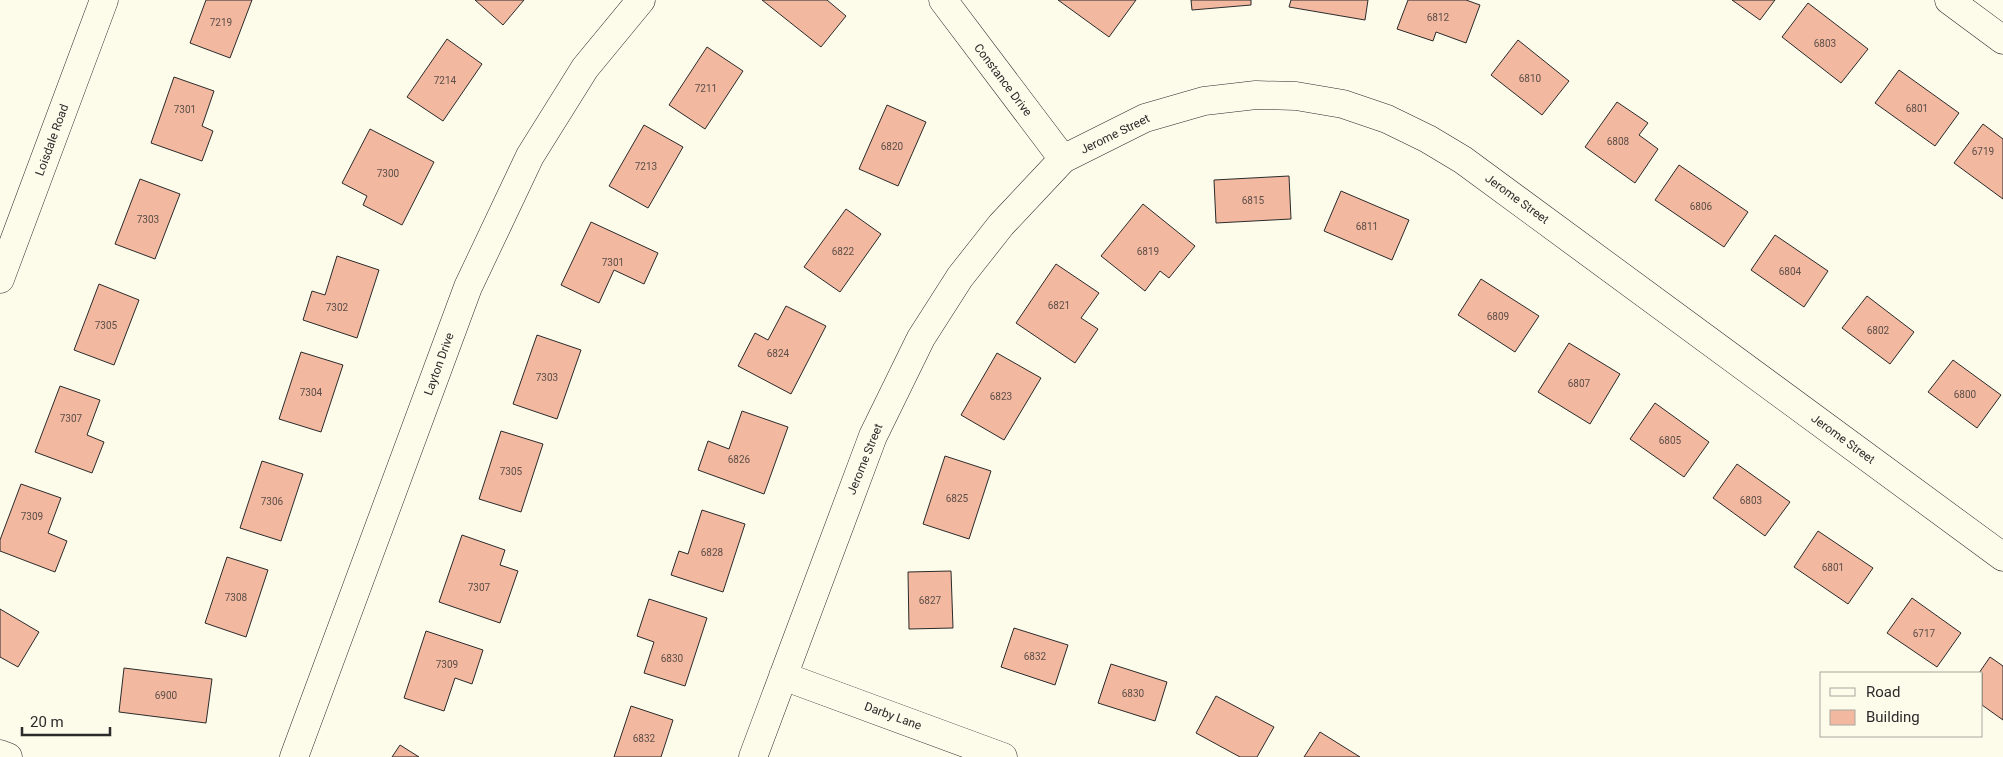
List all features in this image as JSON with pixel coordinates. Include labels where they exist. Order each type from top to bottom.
[{"type":"street","name":"Loisdale Road","points":[[0,279],[104,0]]},
{"type":"street","name":"Layton Drive","points":[[294,757],[468,287],[530,156],[585,68],[641,0]]},
{"type":"street","name":"Constance Drive","points":[[943,0],[1063,159]]},
{"type":"street","points":[[1949,0],[2003,40]]},
{"type":"street","name":"Jerome Street","points":[[753,757],[873,436],[921,338],[966,270],[1001,225],[1063,159],[1145,118],[1204,101],[1256,95],[1296,96],[1343,104],[1387,119],[1428,139],[1464,160],[2003,556]]},
{"type":"street","name":"Darby Lane","points":[[783,676],[1003,757]]},
{"type":"street","points":[[0,754],[8,757]]},
{"type":"building","points":[[206,0],[252,0],[230,58],[190,43]]},
{"type":"building","points":[[475,0],[524,0],[503,25]]},
{"type":"building","points":[[762,0],[827,0],[846,16],[821,47]]},
{"type":"building","points":[[1058,0],[1136,0],[1109,37]]},
{"type":"building","points":[[1191,0],[1251,0],[1251,5],[1192,10]]},
{"type":"building","points":[[1291,0],[1368,0],[1365,20],[1289,7]]},
{"type":"building","points":[[1408,0],[1466,0],[1480,5],[1466,43],[1436,32],[1433,41],[1397,29]]},
{"type":"building","points":[[1732,0],[1775,0],[1760,20]]},
{"type":"building","points":[[1808,3],[1868,49],[1841,83],[1782,37]]},
{"type":"building","points":[[447,39],[482,64],[443,121],[407,97]]},
{"type":"building","points":[[1518,40],[1569,81],[1542,115],[1491,75]]},
{"type":"building","points":[[707,47],[743,71],[705,129],[669,105]]},
{"type":"building","points":[[1899,70],[1959,113],[1935,146],[1875,103]]},
{"type":"building","points":[[174,77],[214,91],[202,126],[213,131],[202,161],[151,143]]},
{"type":"building","points":[[1617,102],[1648,123],[1639,135],[1658,149],[1635,183],[1585,147]]},
{"type":"building","points":[[887,105],[926,122],[898,186],[859,169]]},
{"type":"building","points":[[1983,124],[2003,139],[2003,199],[1954,163]]},
{"type":"building","points":[[644,125],[683,147],[648,208],[609,186]]},
{"type":"building","points":[[370,129],[434,162],[402,225],[363,205],[367,196],[342,183]]},
{"type":"building","points":[[1679,165],[1748,212],[1724,247],[1655,200]]},
{"type":"building","points":[[1289,176],[1291,219],[1216,223],[1214,180]]},
{"type":"building","points":[[140,179],[180,194],[155,259],[115,244]]},
{"type":"building","points":[[1341,191],[1409,220],[1392,260],[1324,231]]},
{"type":"building","points":[[1143,204],[1195,246],[1169,278],[1160,271],[1145,291],[1101,256]]},
{"type":"building","points":[[846,209],[881,234],[840,292],[804,267]]},
{"type":"building","points":[[591,222],[658,253],[644,284],[614,270],[599,303],[561,285]]},
{"type":"building","points":[[1775,235],[1828,271],[1804,307],[1751,270]]},
{"type":"building","points":[[337,256],[379,270],[357,338],[303,320],[312,291],[325,295]]},
{"type":"building","points":[[1056,264],[1099,293],[1081,318],[1098,329],[1075,363],[1016,323]]},
{"type":"building","points":[[1481,279],[1539,316],[1515,352],[1458,315]]},
{"type":"building","points":[[99,284],[139,300],[114,365],[74,350]]},
{"type":"building","points":[[1867,296],[1914,332],[1890,364],[1842,328]]},
{"type":"building","points":[[786,306],[826,326],[791,394],[738,366],[755,333],[768,340]]},
{"type":"building","points":[[537,335],[581,350],[557,419],[513,404]]},
{"type":"building","points":[[1569,343],[1620,374],[1590,424],[1538,392]]},
{"type":"building","points":[[301,352],[343,365],[321,432],[279,419]]},
{"type":"building","points":[[997,353],[1041,378],[1004,440],[961,415]]},
{"type":"building","points":[[1953,360],[2001,395],[1977,428],[1928,392]]},
{"type":"building","points":[[60,386],[100,400],[87,435],[104,442],[92,473],[35,452]]},
{"type":"building","points":[[1655,403],[1709,442],[1684,477],[1630,439]]},
{"type":"building","points":[[742,411],[788,427],[764,494],[698,470],[708,441],[729,449]]},
{"type":"building","points":[[501,431],[543,444],[521,512],[479,499]]},
{"type":"building","points":[[945,456],[991,471],[969,539],[923,524]]},
{"type":"building","points":[[262,461],[303,474],[281,541],[240,528]]},
{"type":"building","points":[[1737,464],[1790,502],[1765,536],[1713,498]]},
{"type":"building","points":[[21,484],[61,498],[48,533],[67,541],[55,572],[0,551],[0,540]]},
{"type":"building","points":[[702,510],[745,524],[723,592],[671,575],[679,551],[688,554]]},
{"type":"building","points":[[1818,531],[1873,568],[1848,604],[1794,567]]},
{"type":"building","points":[[462,535],[505,550],[500,565],[518,571],[500,623],[439,602]]},
{"type":"building","points":[[227,557],[268,570],[246,637],[205,623]]},
{"type":"building","points":[[951,571],[953,628],[909,629],[908,572]]},
{"type":"building","points":[[1912,598],[1961,633],[1937,667],[1887,633]]},
{"type":"building","points":[[649,599],[707,618],[685,686],[644,673],[654,642],[637,636]]},
{"type":"building","points":[[0,609],[39,632],[18,667],[0,657]]},
{"type":"building","points":[[1014,628],[1068,645],[1055,685],[1001,667]]},
{"type":"building","points":[[426,631],[483,650],[472,684],[455,678],[444,711],[404,698]]},
{"type":"building","points":[[1990,657],[2003,666],[2003,720],[1983,706],[1983,672],[1980,672]]},
{"type":"building","points":[[1111,664],[1167,682],[1155,721],[1098,703]]},
{"type":"building","points":[[124,668],[212,679],[206,723],[119,712]]},
{"type":"building","points":[[1216,696],[1274,727],[1257,757],[1240,757],[1196,733]]},
{"type":"building","points":[[631,706],[673,720],[661,757],[614,757]]},
{"type":"building","points":[[1320,732],[1360,757],[1304,757]]},
{"type":"building","points":[[400,745],[419,757],[392,757]]}]
